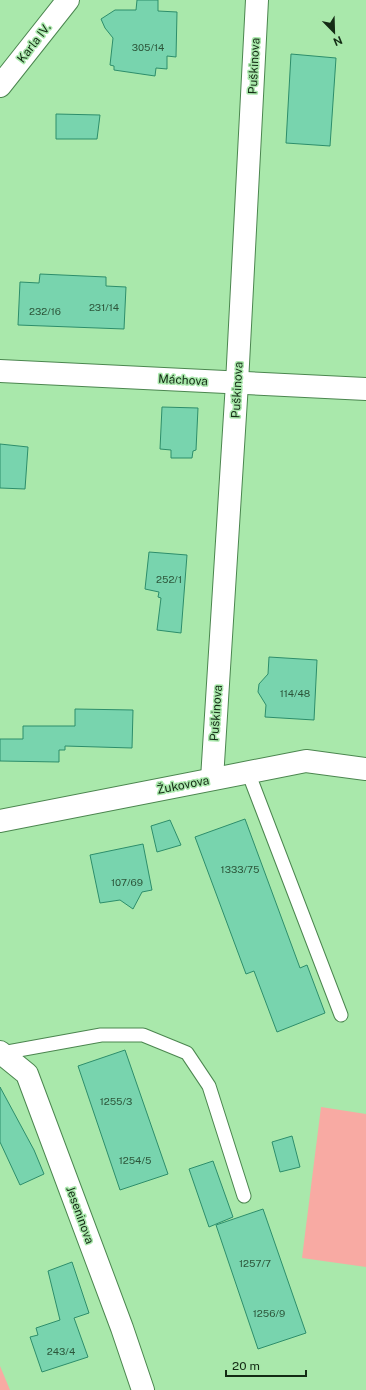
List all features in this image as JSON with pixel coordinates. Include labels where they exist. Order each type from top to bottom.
[{"type":"street","name":"Karla IV.","points":[[0,86],[68,0]]},
{"type":"street","name":"Puškinova","points":[[212,779],[237,383],[257,0]]},
{"type":"street","name":"Máchova","points":[[0,371],[366,389]]},
{"type":"street","name":"Žukovova","points":[[0,821],[306,761],[366,769]]},
{"type":"street","name":"Jeseninova","points":[[1,1053],[27,1074],[122,1328],[143,1390]]},
{"type":"lane","points":[[248,772],[341,1015]]},
{"type":"lane","points":[[1,1053],[102,1035],[143,1035],[187,1053],[209,1086],[244,1196]]},
{"type":"shaded area","points":[[321,1107],[366,1114],[366,1267],[302,1258]]},
{"type":"shaded area","points":[[0,1366],[10,1390],[0,1390]]},
{"type":"building","points":[[137,0],[158,0],[158,11],[177,12],[176,57],[167,56],[167,69],[156,68],[155,76],[114,70],[114,66],[110,65],[113,38],[105,28],[101,19],[115,10],[136,10]]},
{"type":"building","points":[[291,54],[336,58],[330,146],[286,143]]},
{"type":"building","points":[[56,114],[100,115],[97,139],[56,139]]},
{"type":"building","points":[[40,274],[106,277],[106,286],[126,287],[124,329],[18,325],[20,282],[39,283]]},
{"type":"building","points":[[162,407],[198,408],[196,450],[193,451],[192,458],[171,458],[171,450],[160,449]]},
{"type":"building","points":[[0,444],[28,447],[25,489],[0,488]]},
{"type":"building","points":[[149,552],[187,555],[181,633],[157,630],[161,598],[158,597],[159,592],[145,589]]},
{"type":"building","points":[[269,657],[317,660],[314,720],[265,717],[266,705],[258,692],[259,684],[268,674]]},
{"type":"building","points":[[75,709],[133,710],[132,748],[65,746],[65,750],[59,750],[59,762],[0,761],[0,739],[23,739],[23,726],[75,726]]},
{"type":"building","points":[[245,819],[300,968],[307,965],[325,1013],[277,1032],[254,971],[246,974],[195,837]]},
{"type":"building","points":[[170,820],[181,845],[157,852],[151,826]]},
{"type":"building","points":[[143,844],[152,890],[142,892],[133,909],[120,900],[100,903],[90,855]]},
{"type":"building","points":[[125,1050],[168,1174],[120,1190],[78,1066]]},
{"type":"building","points":[[0,1087],[34,1150],[44,1174],[20,1185],[0,1142]]},
{"type":"building","points":[[292,1136],[300,1167],[280,1172],[272,1142]]},
{"type":"building","points":[[213,1161],[233,1217],[209,1227],[189,1169]]},
{"type":"building","points":[[263,1209],[306,1333],[258,1349],[216,1225]]},
{"type":"building","points":[[72,1262],[89,1313],[74,1318],[88,1357],[42,1372],[30,1337],[38,1335],[36,1328],[60,1320],[48,1271]]}]
